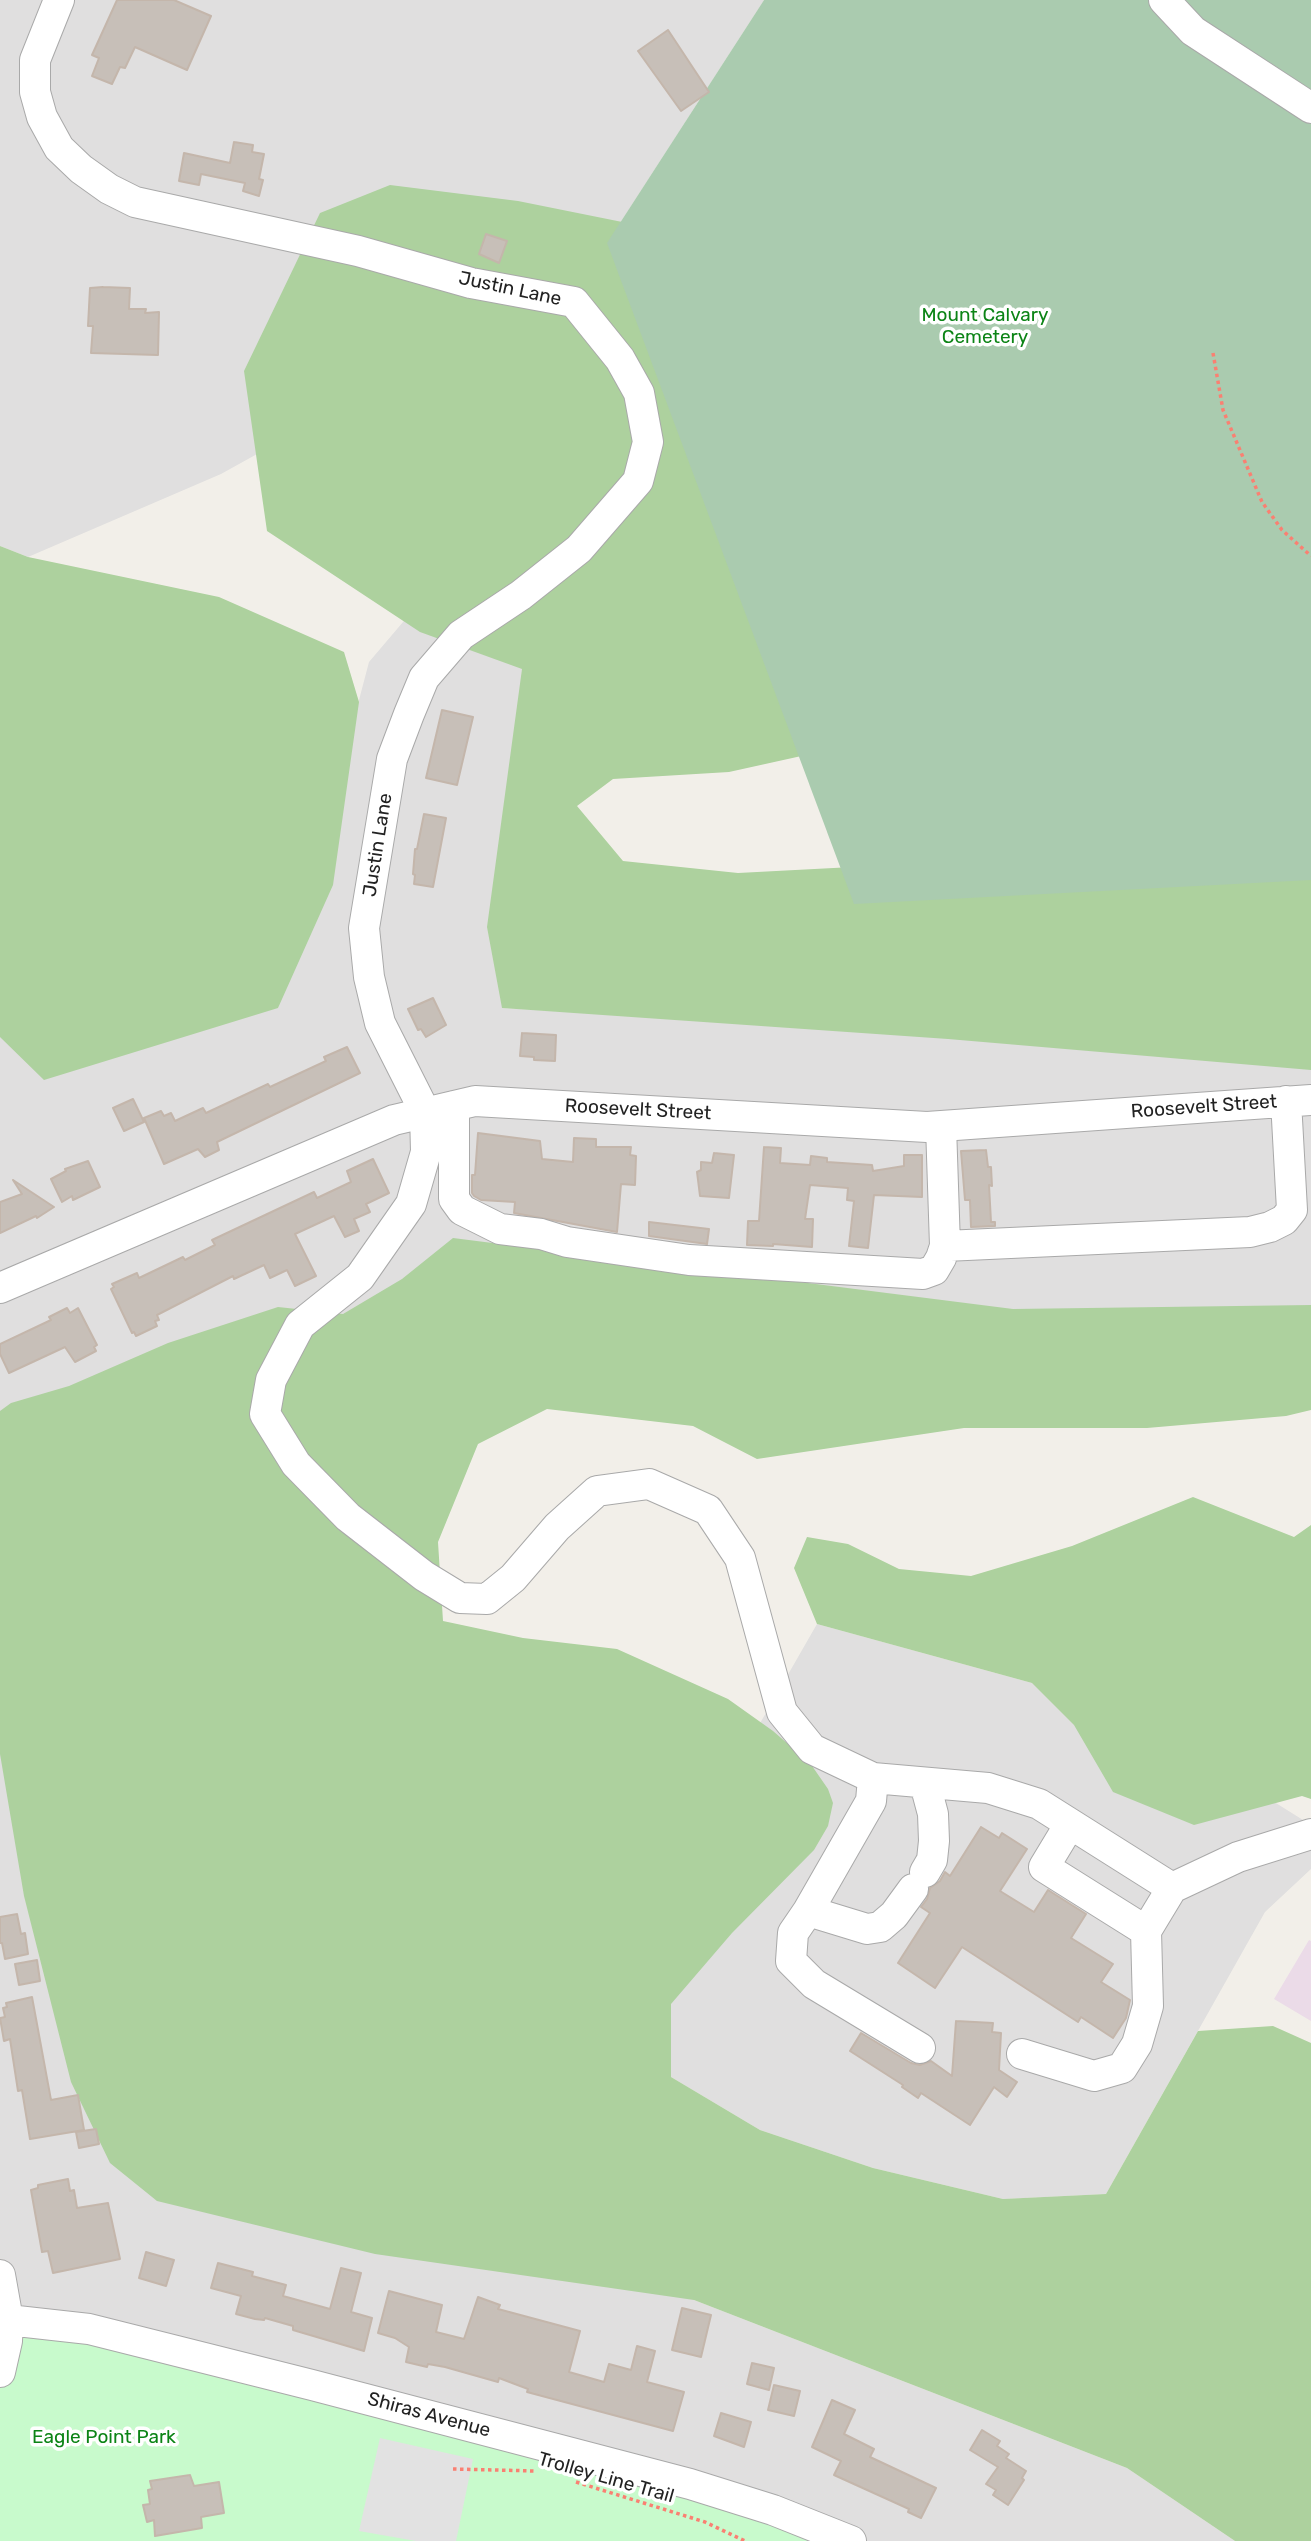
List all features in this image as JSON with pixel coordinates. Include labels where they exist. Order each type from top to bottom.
[{"type":"street","name":"Justin Lane","points":[[60,0],[35,60],[35,92],[42,117],[59,148],[81,169],[135,202],[358,251],[471,283],[574,302],[620,359],[639,393],[648,442],[638,481],[579,549],[522,595],[461,635],[424,678],[392,759],[365,928],[369,977],[380,1023],[425,1112]]},
{"type":"street","points":[[1164,0],[1193,31],[1311,108]]},
{"type":"street","name":"Roosevelt Street","points":[[0,1288],[394,1120],[475,1101],[942,1126],[1298,1100]]},
{"type":"street","points":[[945,1245],[1250,1232],[1270,1227],[1284,1220],[1292,1210],[1298,1100]]},
{"type":"street","points":[[454,1106],[454,1199],[462,1210],[500,1229],[689,1260],[896,1274],[923,1274],[934,1270],[941,1258],[945,1245],[942,1126]]},
{"type":"street","points":[[425,1112],[425,1152],[411,1204],[360,1277],[300,1325],[271,1380],[265,1414],[296,1464],[348,1517],[424,1576],[460,1598],[487,1599],[513,1577],[557,1527],[597,1491],[649,1484],[708,1510],[740,1558],[782,1712],[811,1749],[873,1778],[988,1788],[1039,1804],[1172,1888]]},
{"type":"street","points":[[873,1778],[871,1801],[793,1933],[791,1961],[814,1984],[920,2048]]},
{"type":"street","points":[[808,1910],[867,1929],[880,1927],[894,1915],[932,1860],[933,1814],[925,1784]]},
{"type":"street","points":[[1070,1824],[1044,1867],[1146,1931]]},
{"type":"street","points":[[1022,2053],[1094,2076],[1122,2068],[1136,2044],[1148,2006],[1146,1931],[1172,1888],[1238,1857],[1311,1834]]},
{"type":"street","points":[[0,2274],[7,2342],[0,2372]]},
{"type":"street","name":"Shiras Avenue","points":[[4,2321],[89,2329],[312,2385],[690,2484],[773,2510],[851,2541]]},
{"type":"path","points":[[1213,353],[1223,410],[1262,502],[1282,530],[1311,556]]},
{"type":"path","name":"Trolley Line Trail","points":[[453,2469],[541,2471]]},
{"type":"path","name":"Trolley Line Trail","points":[[566,2479],[705,2522],[745,2541]]},
{"type":"shaded area","points":[[0,0],[764,0],[607,243],[522,669],[502,1008],[1311,1054],[1311,1317],[673,1316],[0,1561],[0,992],[278,1008],[369,662],[494,515],[360,397],[221,474],[28,557],[0,546]]},
{"type":"shaded area","points":[[817,1624],[1032,1683],[1153,1726],[1311,1825],[1311,1869],[1265,1912],[1106,2194],[1003,2199],[873,2168],[760,2130],[671,2077],[593,2014]]},
{"type":"shaded area","points":[[0,1669],[694,2300],[1127,2468],[1235,2541],[841,2541],[0,2372]]},
{"type":"shaded area","points":[[1309,1940],[1311,1941],[1311,2021],[1274,1999]]},
{"type":"shaded area","points":[[380,2438],[473,2459],[456,2541],[416,2541],[359,2531]]},
{"type":"green space","name":"Mount Calvary Cemetery","points":[[764,0],[1311,0],[1311,880],[854,904],[607,243]]},
{"type":"green space","points":[[390,185],[518,201],[657,229],[910,732],[729,772],[613,779],[577,806],[623,861],[738,873],[1311,843],[1311,1070],[948,1039],[502,1008],[487,927],[522,669],[420,632],[267,531],[244,371],[320,213]]},
{"type":"green space","points":[[0,546],[28,557],[219,597],[344,652],[359,702],[333,885],[278,1008],[44,1080],[0,1037]]},
{"type":"green space","points":[[453,1238],[1013,1309],[1311,1305],[1311,1410],[1286,1416],[1147,1428],[964,1428],[757,1459],[693,1426],[547,1409],[478,1444],[438,1542],[443,1621],[523,1638],[617,1649],[728,1699],[773,1731],[810,1763],[828,1789],[833,1803],[828,1826],[814,1850],[732,1933],[671,2004],[671,2077],[760,2130],[873,2168],[1003,2199],[1106,2194],[1198,2031],[1273,2026],[1311,2043],[1311,2541],[1235,2541],[1127,2468],[694,2300],[375,2254],[157,2201],[110,2163],[71,2082],[24,1896],[0,1754],[0,1411],[11,1403],[69,1386],[168,1343],[278,1307],[343,1314],[402,1279]]},
{"type":"green space","points":[[1193,1497],[1294,1537],[1311,1525],[1311,1799],[1302,1796],[1194,1825],[1113,1792],[1074,1725],[1032,1683],[817,1624],[794,1568],[807,1537],[848,1544],[899,1569],[971,1576],[1072,1546]]},
{"type":"green space","name":"Eagle Point Park","points":[[8,2320],[851,2541],[0,2541],[0,2372]]},
{"type":"building","points":[[117,0],[174,0],[211,16],[187,70],[135,47],[125,68],[120,67],[112,84],[92,76],[99,58],[92,55]]},
{"type":"building","points":[[668,30],[709,92],[681,111],[638,51]]},
{"type":"building","points":[[234,142],[253,145],[252,152],[264,154],[259,196],[243,191],[245,183],[201,174],[199,185],[179,181],[184,153],[230,163]]},
{"type":"building","points":[[486,234],[507,241],[499,263],[479,254]]},
{"type":"building","points":[[90,288],[130,288],[129,309],[146,309],[145,313],[159,312],[158,355],[91,353],[93,326],[88,326]]},
{"type":"building","points":[[442,710],[473,717],[457,785],[426,778]]},
{"type":"building","points":[[424,814],[446,818],[433,887],[414,884],[415,849]]},
{"type":"building","points":[[433,998],[446,1025],[426,1037],[421,1029],[418,1030],[408,1009]]},
{"type":"building","points":[[522,1033],[556,1035],[555,1061],[520,1056]]},
{"type":"building","points":[[347,1047],[360,1073],[217,1142],[219,1150],[205,1157],[198,1149],[164,1164],[144,1118],[161,1111],[164,1116],[171,1113],[175,1121],[203,1108],[206,1113],[326,1061],[324,1057]]},
{"type":"building","points":[[133,1099],[144,1122],[124,1131],[113,1108]]},
{"type":"building","points":[[478,1133],[540,1141],[542,1159],[573,1162],[574,1138],[596,1139],[596,1147],[631,1147],[630,1155],[636,1156],[635,1185],[621,1184],[617,1232],[514,1213],[515,1202],[481,1200],[474,1196],[472,1175],[475,1175]]},
{"type":"building","points":[[764,1147],[781,1148],[780,1163],[810,1165],[811,1156],[827,1158],[827,1162],[872,1165],[873,1171],[904,1166],[904,1155],[922,1155],[922,1197],[874,1195],[868,1248],[849,1246],[854,1201],[847,1200],[848,1188],[810,1185],[805,1219],[813,1219],[812,1247],[747,1245],[748,1221],[759,1221]]},
{"type":"building","points":[[986,1150],[988,1167],[991,1167],[991,1222],[995,1222],[995,1226],[971,1227],[970,1200],[965,1200],[961,1151]]},
{"type":"building","points":[[714,1153],[734,1155],[729,1198],[700,1196],[697,1172],[701,1170],[701,1162],[712,1163]]},
{"type":"building","points":[[373,1159],[389,1193],[366,1204],[370,1212],[354,1219],[359,1231],[345,1237],[334,1216],[295,1234],[316,1276],[295,1286],[287,1270],[270,1278],[264,1265],[234,1279],[233,1276],[157,1315],[157,1326],[136,1336],[132,1333],[111,1289],[114,1287],[112,1284],[137,1273],[139,1278],[183,1257],[185,1260],[215,1245],[212,1240],[314,1192],[317,1198],[351,1182],[347,1171]]},
{"type":"building","points":[[88,1161],[100,1187],[73,1200],[72,1196],[62,1202],[51,1179],[66,1171],[65,1169]]},
{"type":"building","points":[[13,1180],[54,1207],[37,1218],[36,1216],[0,1233],[0,1202],[22,1194]]},
{"type":"building","points":[[649,1222],[709,1229],[707,1244],[649,1236]]},
{"type":"building","points":[[67,1308],[70,1313],[78,1308],[97,1345],[94,1347],[96,1351],[75,1362],[65,1347],[9,1373],[0,1354],[0,1344],[51,1320],[49,1317]]},
{"type":"building","points":[[981,1827],[999,1838],[1002,1833],[1027,1849],[1000,1891],[1034,1912],[1048,1890],[1086,1914],[1071,1938],[1113,1964],[1101,1982],[1130,2000],[1126,2018],[1113,2038],[1081,2017],[1078,2022],[962,1947],[935,1988],[898,1963],[930,1913],[921,1907],[930,1888],[940,1881],[945,1872],[950,1876]]},
{"type":"building","points":[[17,1914],[21,1934],[25,1933],[28,1954],[5,1959],[0,1943],[0,1917]]},
{"type":"building","points":[[37,1960],[40,1981],[19,1985],[15,1964]]},
{"type":"building","points":[[32,1997],[51,2100],[78,2095],[84,2130],[30,2139],[22,2090],[18,2091],[10,2039],[4,2041],[0,2018],[5,2017],[3,2008],[7,2007],[6,2003]]},
{"type":"building","points":[[956,2021],[993,2023],[992,2032],[1001,2033],[999,2070],[1017,2082],[1007,2097],[994,2087],[970,2125],[921,2093],[918,2098],[902,2087],[903,2085],[850,2051],[861,2033],[911,2063],[920,2065],[931,2061],[952,2076]]},
{"type":"building","points":[[96,2129],[99,2144],[79,2148],[76,2132]]},
{"type":"building","points":[[68,2179],[70,2191],[74,2190],[77,2208],[108,2203],[120,2259],[53,2273],[48,2251],[42,2252],[31,2190],[38,2188],[38,2185]]},
{"type":"building","points":[[146,2252],[174,2260],[166,2286],[139,2278]]},
{"type":"building","points":[[218,2263],[253,2272],[252,2276],[286,2285],[283,2296],[330,2309],[341,2268],[361,2273],[351,2312],[372,2318],[364,2351],[293,2330],[293,2326],[236,2314],[241,2296],[211,2288]]},
{"type":"building","points":[[389,2291],[442,2305],[436,2332],[464,2339],[478,2297],[500,2305],[498,2309],[580,2331],[569,2372],[604,2382],[609,2364],[631,2370],[637,2346],[655,2351],[647,2382],[684,2392],[673,2431],[527,2392],[528,2389],[499,2378],[498,2382],[445,2367],[428,2364],[427,2367],[406,2362],[409,2347],[395,2338],[378,2333]]},
{"type":"building","points":[[682,2308],[711,2315],[701,2357],[672,2350]]},
{"type":"building","points":[[752,2363],[774,2368],[769,2390],[747,2384]]},
{"type":"building","points":[[774,2385],[800,2391],[794,2416],[768,2410]]},
{"type":"building","points":[[832,2400],[855,2410],[844,2434],[874,2449],[870,2457],[936,2488],[921,2518],[908,2512],[909,2509],[834,2475],[841,2461],[812,2447]]},
{"type":"building","points":[[721,2413],[751,2422],[744,2447],[714,2436]]},
{"type":"building","points":[[982,2430],[1000,2441],[997,2446],[1009,2454],[1006,2458],[1026,2471],[1022,2478],[1024,2480],[1008,2505],[993,2495],[996,2490],[986,2484],[998,2467],[970,2450]]},
{"type":"building","points":[[190,2475],[194,2486],[219,2482],[224,2513],[201,2517],[202,2528],[155,2536],[154,2520],[147,2522],[143,2505],[150,2504],[150,2481]]}]
